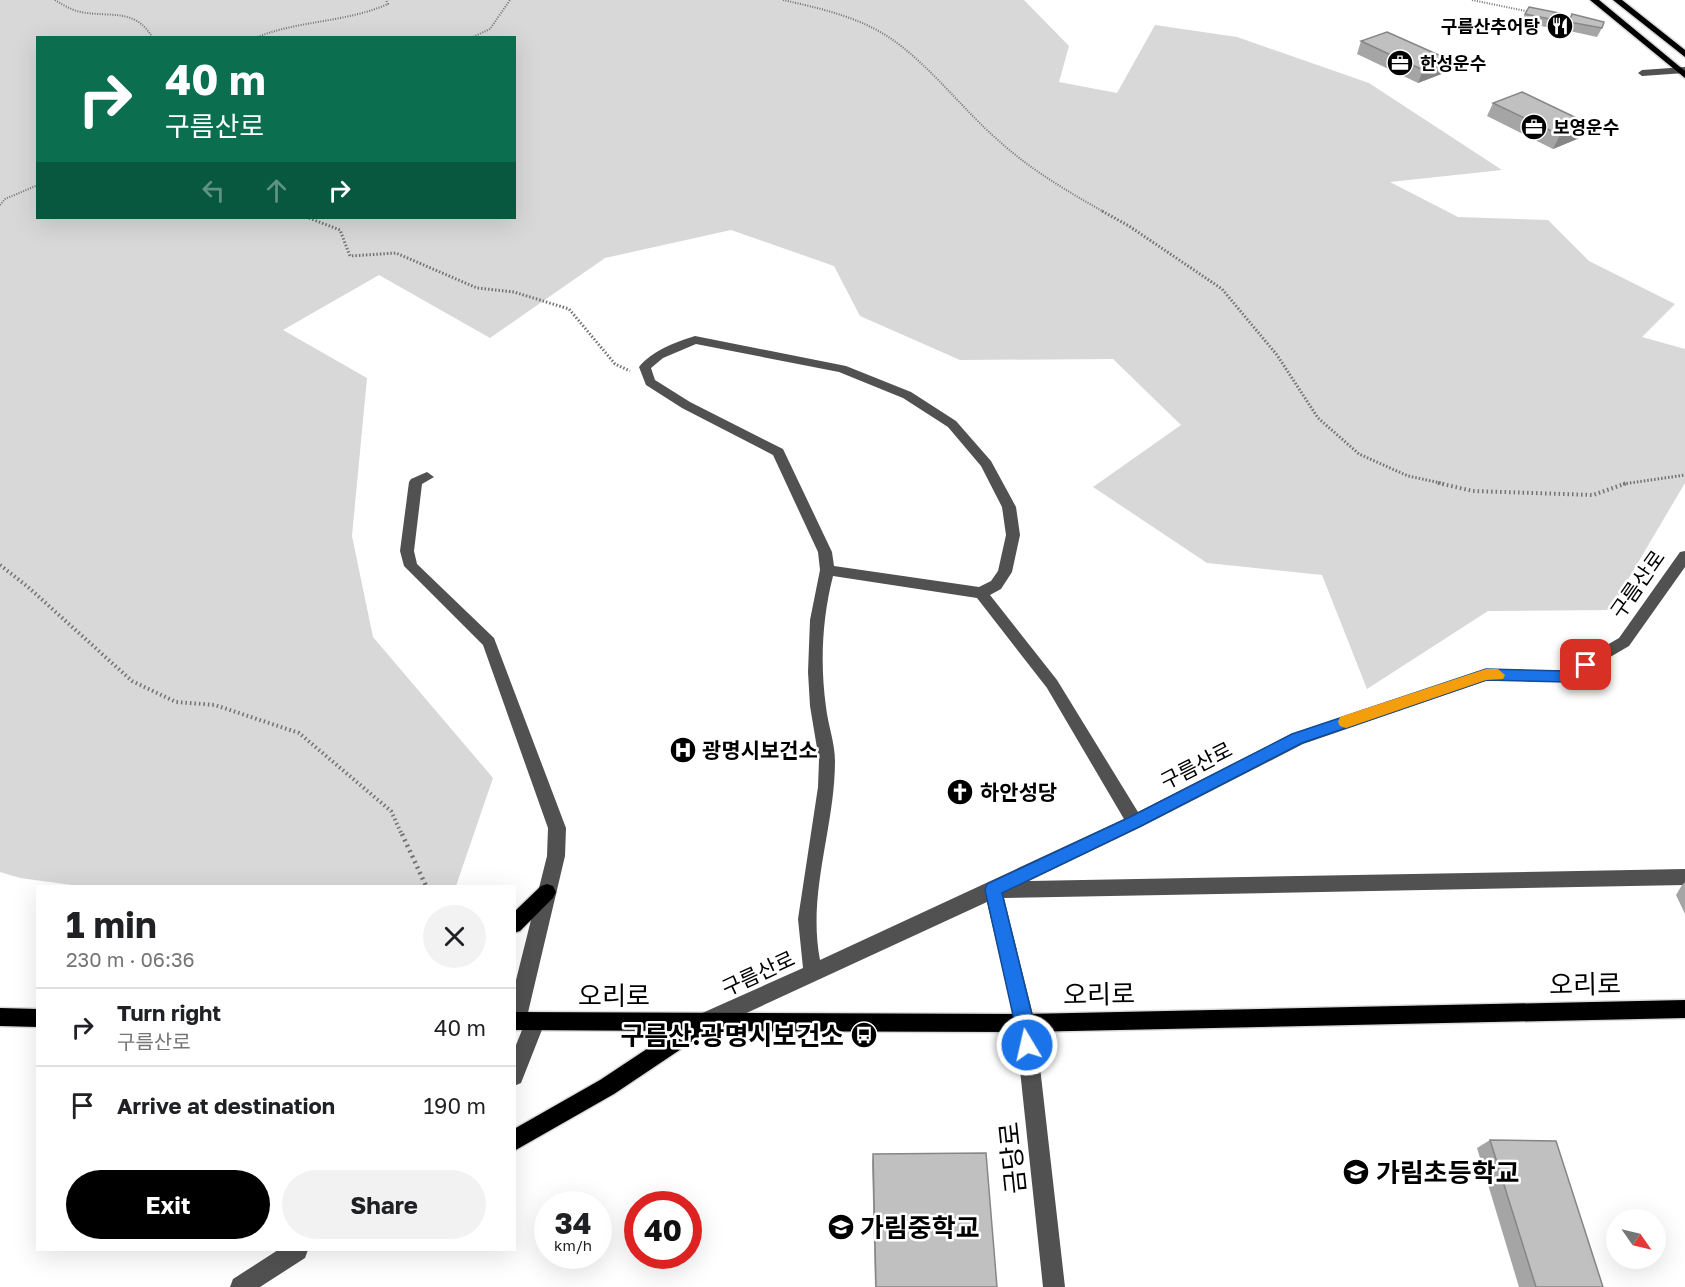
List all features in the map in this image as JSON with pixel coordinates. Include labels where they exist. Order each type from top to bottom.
[{"type":"main road","points":[[1594,0],[1683,72]]},
{"type":"main road","points":[[1617,0],[1685,54]]},
{"type":"main road","points":[[516,923],[547,892]]},
{"type":"main road","name":"오리로","points":[[522,1022],[1025,1023],[1685,1009]]},
{"type":"main road","points":[[0,1017],[36,1018]]},
{"type":"main road","points":[[516,1140],[607,1087],[705,1022]]},
{"type":"street","points":[[1642,73],[1683,72]]},
{"type":"street","points":[[813,972],[807,949],[811,868],[825,804],[827,758],[818,705],[818,612],[827,570],[825,552],[778,452],[686,405],[650,382],[645,367],[659,355],[695,340],[842,369],[916,401],[952,424],[986,464],[1009,507],[1012,535],[1005,572],[996,585],[981,593],[827,570]]},
{"type":"street","points":[[427,477],[416,483],[407,551],[411,566],[489,642],[557,828],[556,856],[547,892],[516,1062]]},
{"type":"street","name":"구름산로","points":[[705,1022],[993,890],[1135,822],[1297,739],[1486,675],[1566,676],[1624,642],[1685,556]]},
{"type":"street","points":[[981,593],[1052,684],[1135,822]]},
{"type":"street","points":[[993,890],[1685,878]]},
{"type":"street","name":"금당로","points":[[993,890],[1025,1023],[1054,1287]]},
{"type":"street","points":[[241,1287],[295,1251]]},
{"type":"path","points":[[55,0],[72,10],[126,15],[146,25],[152,36]]},
{"type":"path","points":[[260,36],[285,25],[355,18],[388,4],[386,0]]},
{"type":"path","points":[[475,36],[490,29],[510,0]]},
{"type":"path","points":[[783,0],[821,8],[864,24],[890,38],[943,85],[998,141],[1044,178],[1129,226],[1222,289],[1277,355],[1318,418],[1359,454],[1408,476],[1473,491],[1593,495],[1627,483],[1685,476]]},
{"type":"path","points":[[1472,0],[1537,14]]},
{"type":"path","points":[[1548,16],[1581,24]]},
{"type":"path","points":[[0,205],[5,199],[36,186]]},
{"type":"path","points":[[312,219],[340,230],[350,256],[396,253],[477,288],[514,292],[569,309],[615,364],[650,382]]},
{"type":"path","points":[[0,565],[28,587],[132,681],[176,702],[215,705],[299,733],[365,786],[392,811],[426,885]]},
{"type":"shaded area","points":[[0,0],[1024,0],[1069,46],[1059,82],[1117,93],[1155,25],[1237,37],[1369,83],[1502,170],[1390,182],[1458,217],[1548,220],[1589,261],[1675,304],[1642,337],[1685,349],[1685,483],[1610,610],[1488,611],[1367,689],[1322,575],[1207,563],[1093,487],[1181,425],[1113,359],[960,360],[860,316],[834,266],[731,230],[605,258],[490,338],[379,275],[283,330],[367,378],[352,536],[373,637],[493,778],[456,885],[72,885],[20,878],[0,872]]},
{"type":"building","points":[[1529,7],[1559,13],[1555,20],[1525,14]]},
{"type":"building","points":[[1572,14],[1604,22],[1602,28],[1569,22]]},
{"type":"building","points":[[1387,32],[1450,60],[1423,70],[1361,41]]},
{"type":"building","points":[[1522,92],[1589,124],[1560,135],[1493,103]]},
{"type":"building","points":[[1490,1140],[1556,1141],[1603,1287],[1536,1287]]},
{"type":"building","points":[[986,1153],[997,1287],[876,1287],[873,1154]]},
{"type":"slow traffic","points":[[1346,722],[1486,675],[1498,675]]},
{"type":"place","name":"구름산추어탕","points":[[1560,26]]},
{"type":"place","name":"한성운수","points":[[1400,63]]},
{"type":"place","name":"보영운수","points":[[1534,127]]},
{"type":"place","name":"광명시보건소","points":[[683,750]]},
{"type":"place","name":"하안성당","points":[[960,792]]},
{"type":"place","name":"구름산.광명시보건소","points":[[864,1035]]},
{"type":"place","name":"가림초등학교","points":[[1356,1172]]},
{"type":"place","name":"가림중학교","points":[[841,1227]]},
{"type":"route","points":[[1027,1045],[1025,1023],[993,890],[1135,822],[1297,739],[1486,675],[1566,676],[1586,665]]}]
